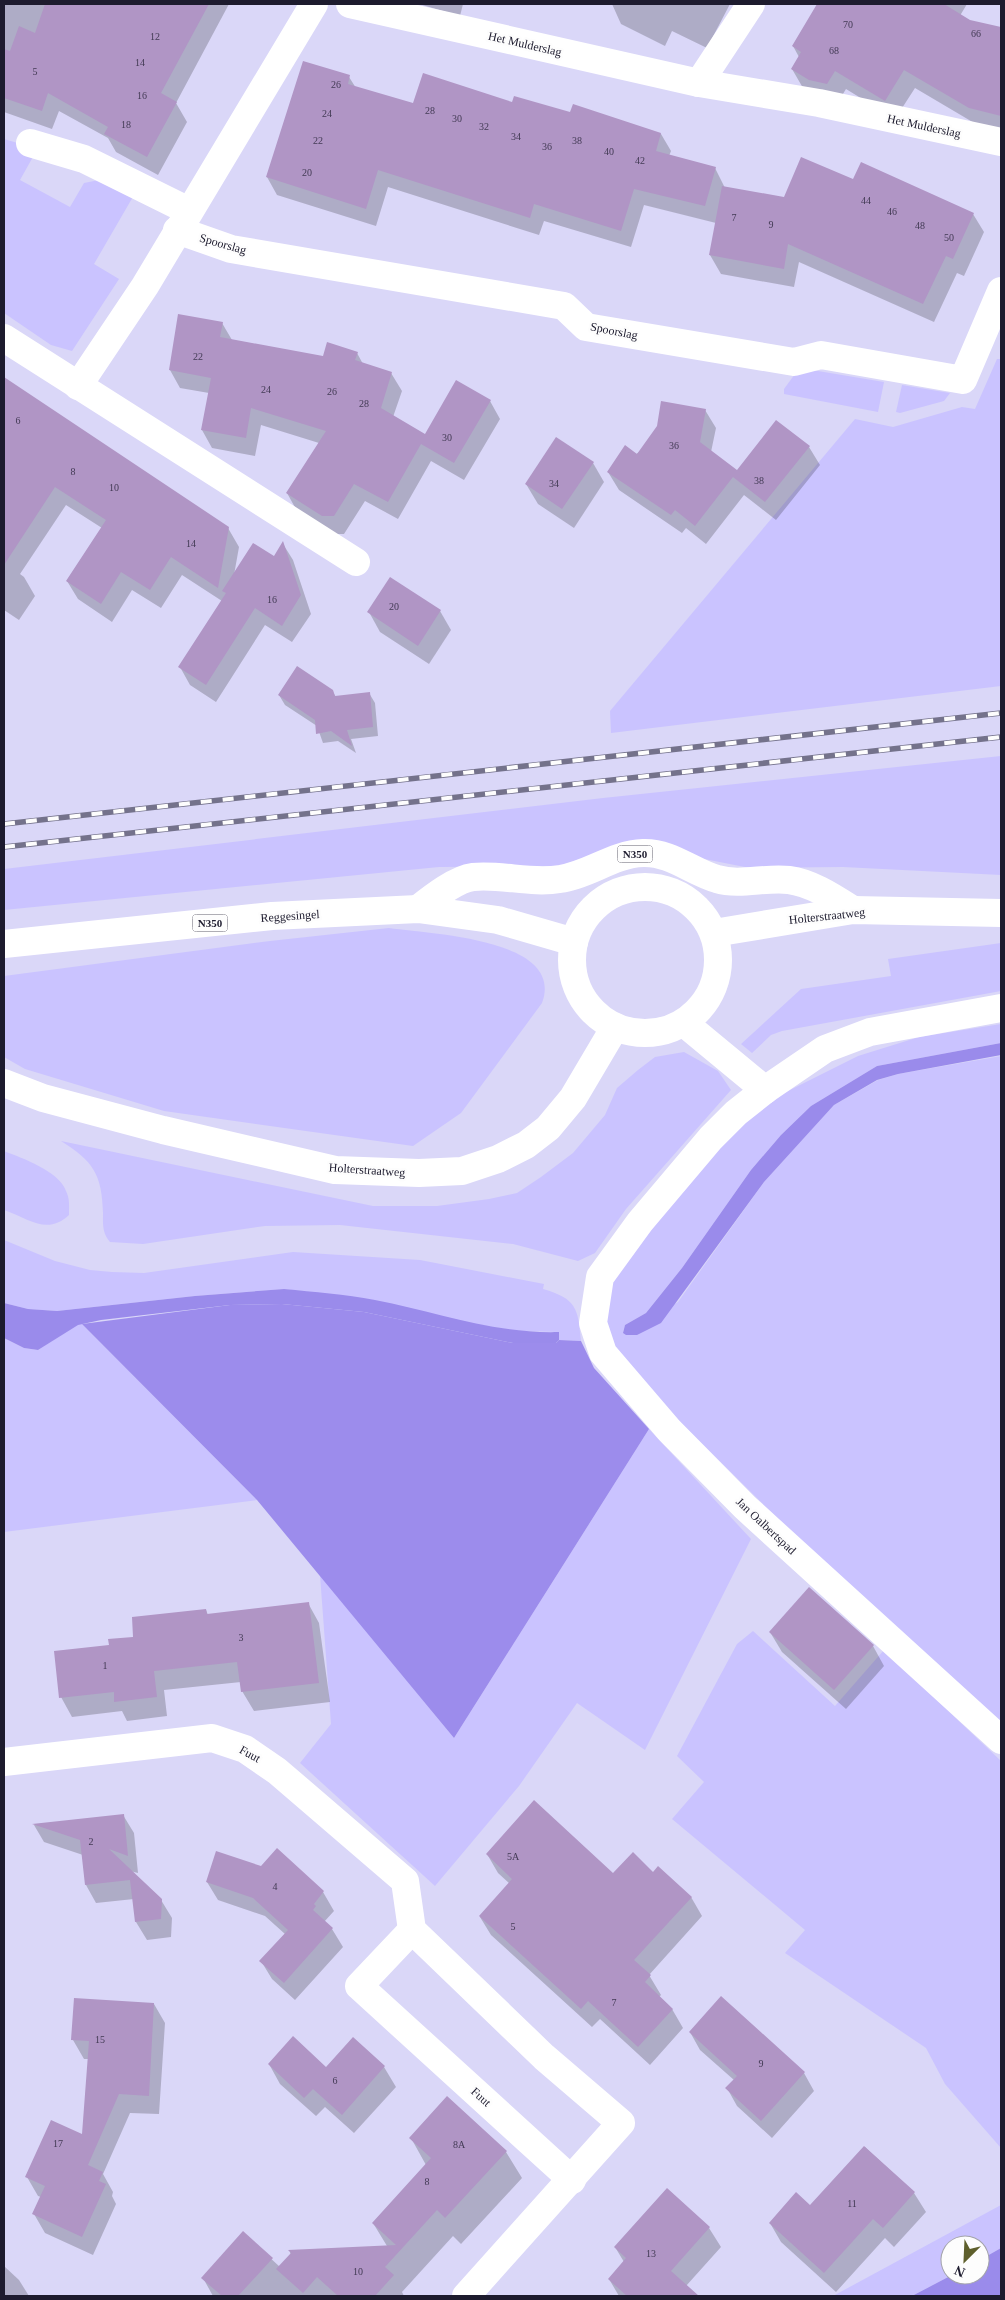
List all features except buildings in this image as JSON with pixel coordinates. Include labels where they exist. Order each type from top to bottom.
[{"type":"street","points":[[78,386],[145,286],[314,4]]},
{"type":"street","name":"Het Mulderslag","points":[[350,4],[699,83],[819,103],[1001,142]]},
{"type":"street","points":[[699,83],[751,4]]},
{"type":"street","name":"Spoorslag","points":[[30,143],[84,159],[231,249],[564,306],[586,327],[794,362],[821,354],[963,380],[1001,291]]},
{"type":"street","points":[[4,338],[356,562]]},
{"type":"street","name":"N350","points":[[418,909],[443,890],[472,877],[546,881],[561,879],[623,856],[643,853],[662,855],[716,879],[731,882],[789,880],[821,891],[853,910]]},
{"type":"street","points":[[642,887],[664,890],[686,899],[703,915],[714,933],[719,959],[715,984],[703,1006],[684,1023],[668,1030],[650,1034],[632,1032],[615,1027],[598,1016],[581,994],[575,982],[572,962],[574,942],[584,921],[599,903],[619,892],[642,887]]},
{"type":"street","name":"Reggesingel","points":[[4,944],[272,916],[418,909],[498,920],[574,942]]},
{"type":"street","name":"Holterstraatweg","points":[[714,933],[853,910],[1001,913]]},
{"type":"street","points":[[684,1023],[765,1090],[825,1049],[870,1032],[1001,1008]]},
{"type":"street","name":"Holterstraatweg","points":[[4,1083],[43,1098],[163,1130],[335,1170],[419,1174],[462,1171],[498,1159],[526,1145],[548,1128],[573,1098],[615,1027]]},
{"type":"street","name":"Jan Oalbertspad","points":[[765,1090],[736,1113],[711,1138],[640,1222],[600,1277],[593,1323],[602,1353],[669,1430],[745,1507],[1001,1740]]},
{"type":"street","name":"Fuut","points":[[4,1762],[212,1738],[246,1750],[277,1771],[405,1880],[412,1930],[358,1986],[572,2180]]},
{"type":"street","points":[[412,1930],[544,2057],[621,2122],[572,2180],[466,2296]]},
{"type":"shaded area","points":[[4,139],[21,144],[34,155],[20,180],[70,207],[84,183],[104,179],[134,195],[94,264],[119,279],[72,351],[51,345],[4,313]]},
{"type":"shaded area","points":[[997,359],[1001,359],[1001,686],[611,733],[610,711],[855,419],[893,427],[962,407],[975,409]]},
{"type":"shaded area","points":[[812,370],[884,382],[878,412],[784,394],[784,389],[795,374]]},
{"type":"shaded area","points":[[902,385],[950,393],[944,401],[900,413],[896,412]]},
{"type":"shaded area","points":[[1001,756],[1001,875],[843,867],[750,868],[689,856],[589,856],[560,866],[439,867],[4,910],[4,869],[603,798]]},
{"type":"shaded area","points":[[389,928],[461,937],[489,943],[514,952],[534,965],[544,981],[542,1003],[461,1113],[413,1146],[164,1111],[25,1069],[4,1057],[4,976],[270,941]]},
{"type":"shaded area","points":[[1001,943],[1001,991],[782,1031],[771,1035],[752,1053],[741,1044],[801,989],[891,976],[888,959]]},
{"type":"shaded area","points":[[1001,1024],[1001,1043],[877,1066],[811,1106],[781,1135],[751,1170],[682,1268],[646,1313],[625,1325],[623,1332],[678,1302],[764,1182],[834,1105],[878,1080],[898,1074],[1001,1056],[1001,1727],[779,1520],[647,1389],[609,1340],[604,1308],[608,1291],[619,1270],[697,1167],[739,1127],[774,1098],[858,1056],[919,1037]]},
{"type":"shaded area","points":[[1001,1043],[1001,1055],[898,1074],[877,1080],[834,1105],[764,1182],[661,1323],[637,1335],[626,1335],[623,1333],[625,1325],[646,1313],[682,1268],[751,1170],[781,1135],[811,1106],[877,1066]]},
{"type":"shaded area","points":[[684,1052],[718,1071],[731,1090],[626,1209],[595,1253],[578,1261],[513,1244],[340,1225],[265,1226],[143,1244],[110,1242],[104,1228],[101,1188],[98,1178],[94,1170],[81,1155],[61,1141],[373,1206],[437,1206],[489,1199],[517,1193],[573,1153],[605,1115],[617,1088],[655,1057]]},
{"type":"shaded area","points":[[4,1151],[39,1166],[56,1177],[67,1194],[69,1215],[61,1221],[45,1225],[29,1221],[4,1210]]},
{"type":"shaded area","points":[[4,1240],[55,1261],[90,1270],[112,1272],[144,1273],[293,1252],[420,1260],[544,1284],[543,1289],[563,1297],[574,1306],[579,1320],[581,1341],[559,1340],[559,1332],[517,1331],[462,1322],[373,1300],[284,1289],[195,1296],[57,1311],[28,1309],[4,1303]]},
{"type":"shaded area","points":[[284,1289],[364,1298],[512,1330],[559,1332],[559,1340],[556,1343],[513,1343],[364,1312],[282,1304],[230,1305],[101,1320],[78,1325],[38,1350],[24,1348],[4,1338],[4,1303],[28,1309],[57,1311],[195,1296]]},
{"type":"shaded area","points":[[282,1304],[364,1312],[513,1343],[556,1343],[559,1340],[581,1341],[594,1368],[649,1429],[454,1738],[257,1500],[82,1324],[230,1305]]},
{"type":"shaded area","points":[[78,1324],[82,1324],[257,1500],[4,1532],[4,1338],[24,1348],[38,1350]]},
{"type":"shaded area","points":[[649,1429],[751,1539],[645,1750],[577,1703],[519,1786],[435,1886],[300,1763],[331,1724],[320,1575],[454,1738]]},
{"type":"shaded area","points":[[753,1631],[835,1706],[884,1650],[1001,1761],[1001,2148],[945,2084],[926,2048],[785,1953],[805,1930],[672,1819],[704,1782],[677,1756],[737,1644]]},
{"type":"shaded area","points":[[1001,2205],[1001,2248],[990,2254],[990,2235],[946,2235]]},
{"type":"shaded area","points":[[940,2238],[940,2281],[912,2296],[833,2296]]},
{"type":"shaded area","points":[[1001,2248],[1001,2296],[912,2296],[940,2281],[940,2285],[990,2285],[990,2254]]},
{"type":"railway","points":[[4,824],[1001,713]]},
{"type":"railway","points":[[4,847],[1001,737]]}]
